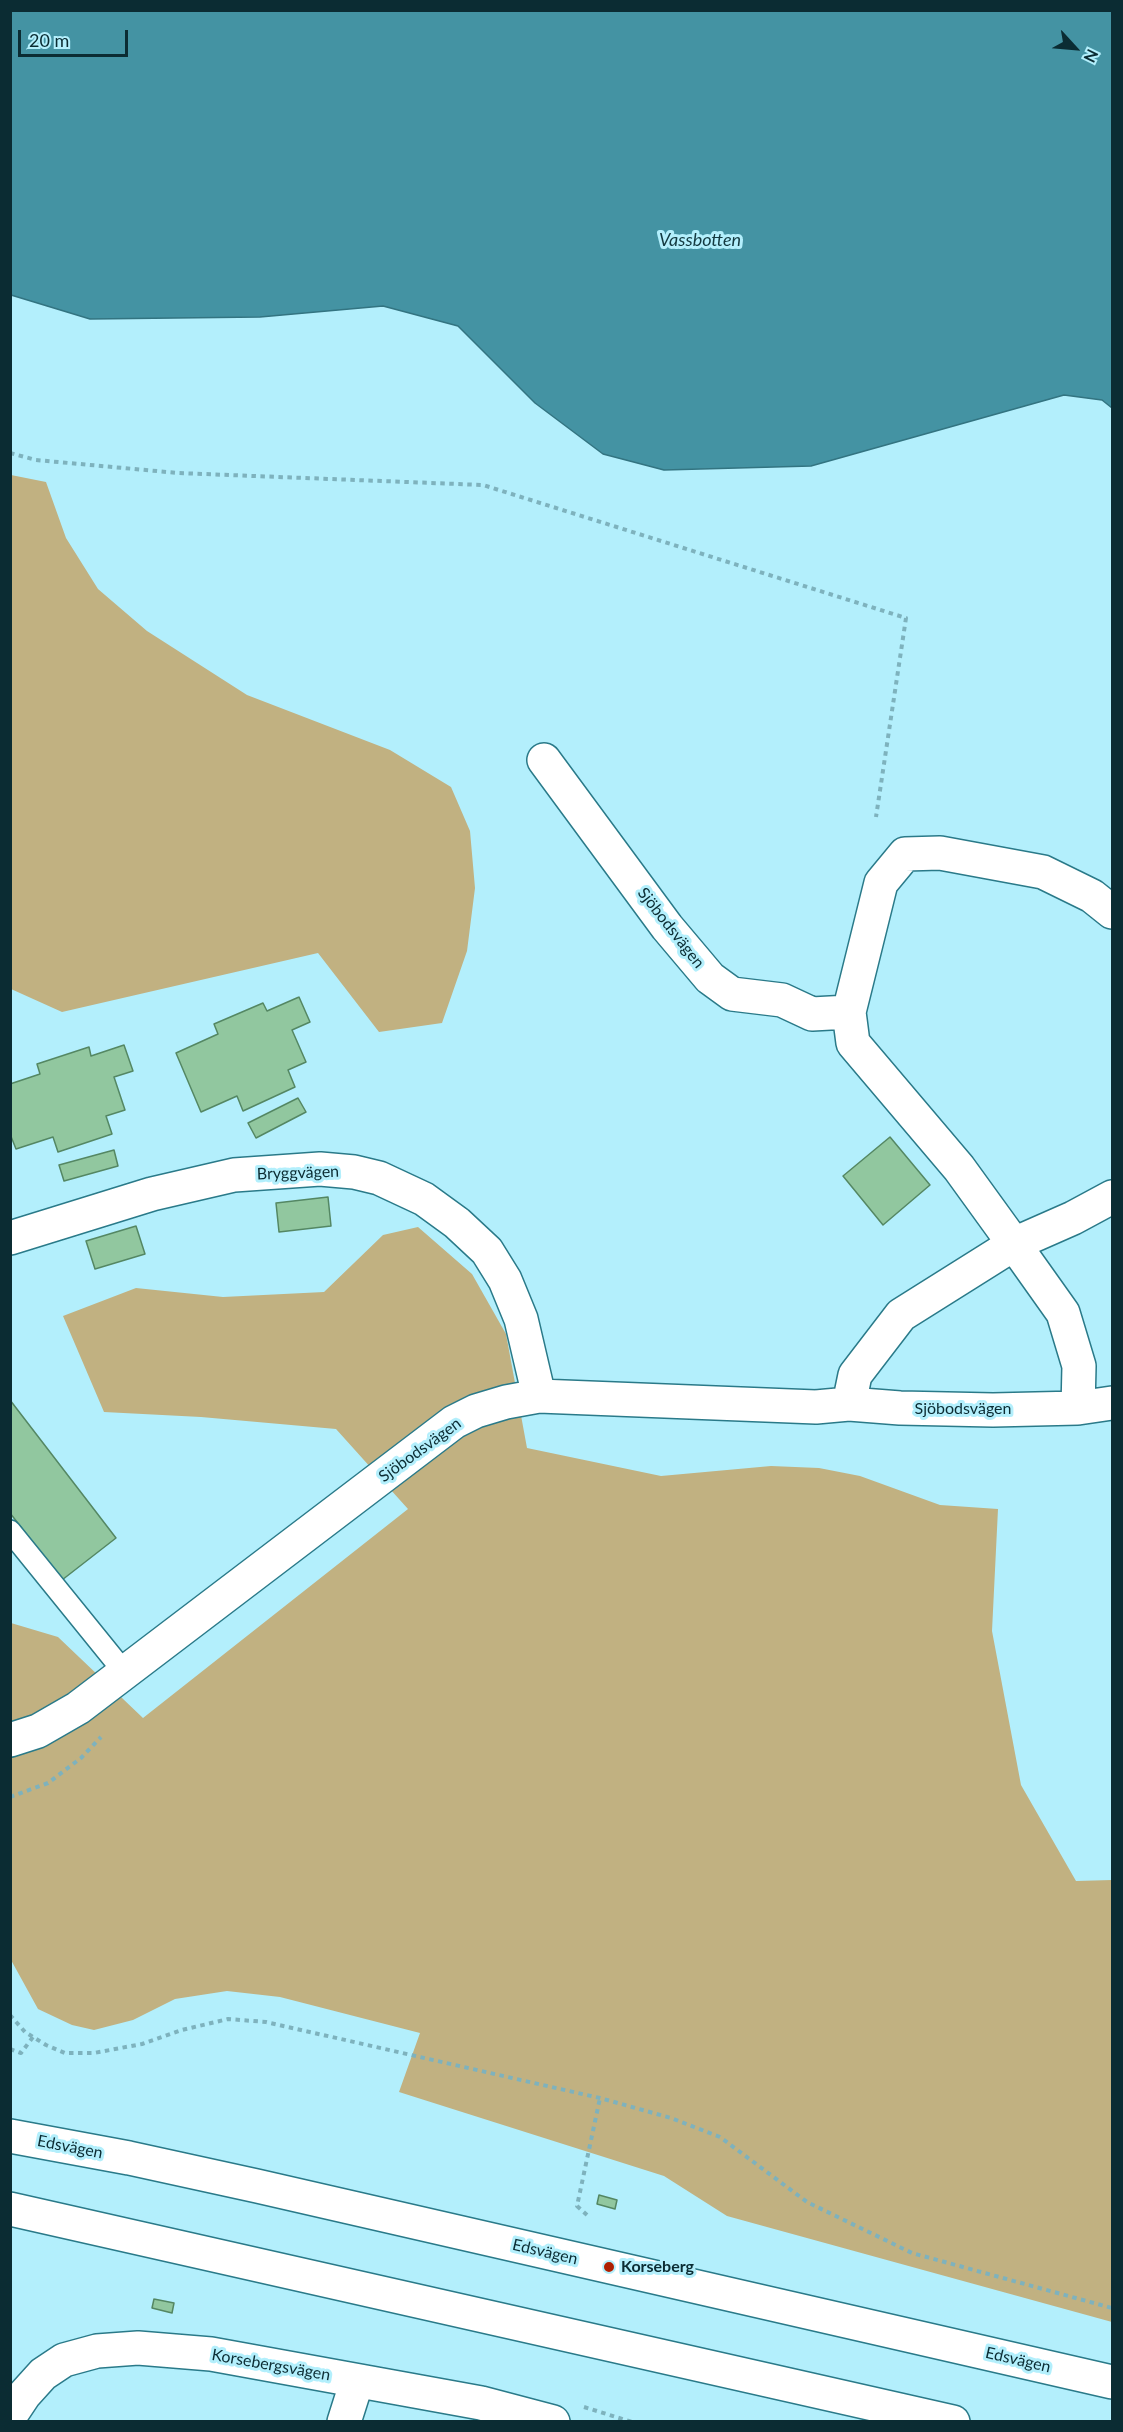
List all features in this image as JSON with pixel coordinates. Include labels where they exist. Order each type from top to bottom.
[{"type":"street","name":"Sjöbodsvägen","points":[[544,760],[668,927],[710,978],[732,994],[782,1000],[812,1014],[849,1012]]},
{"type":"street","points":[[1078,1408],[1080,1366],[1063,1313],[959,1168],[853,1042],[849,1012],[881,883],[905,854],[940,853],[1043,872],[1092,896],[1113,912]]},
{"type":"street","name":"Bryggvägen","points":[[10,1238],[152,1194],[234,1175],[320,1169],[354,1172],[379,1178],[424,1199],[457,1223],[487,1251],[505,1280],[521,1319],[539,1396]]},
{"type":"street","points":[[849,1404],[855,1375],[901,1316],[1014,1244],[1073,1218],[1113,1197]]},
{"type":"street","name":"Sjöbodsvägen","points":[[10,1740],[38,1731],[78,1708],[454,1422],[476,1411],[506,1402],[539,1396],[816,1407],[849,1404],[970,1410],[1078,1408],[1113,1402]]},
{"type":"street","name":"Edsvägen","points":[[10,2136],[129,2158],[257,2186],[1113,2382]]},
{"type":"street","points":[[10,2209],[954,2421]]},
{"type":"street","name":"Korsebergsvägen","points":[[10,2416],[24,2395],[43,2374],[64,2360],[97,2351],[138,2348],[211,2354],[481,2403],[553,2421]]},
{"type":"street","points":[[344,2421],[357,2381]]},
{"type":"lane","points":[[10,1531],[124,1673]]},
{"type":"path","points":[[10,453],[36,460],[178,473],[483,485],[906,618],[876,817]]},
{"type":"path","points":[[10,2015],[25,2032],[65,2053],[94,2053],[142,2044],[182,2030],[228,2019],[266,2022],[600,2098],[671,2118],[720,2137],[807,2202],[912,2253],[1113,2308]]},
{"type":"path","points":[[10,2049],[21,2053],[33,2037]]},
{"type":"path","points":[[587,2215],[577,2206],[600,2098]]},
{"type":"shaded area","points":[[11,475],[46,482],[66,538],[98,589],[147,631],[247,695],[390,750],[451,787],[470,831],[475,888],[467,951],[442,1023],[379,1032],[318,953],[62,1012],[11,989]]},
{"type":"shaded area","points":[[418,1227],[472,1274],[506,1334],[527,1448],[661,1476],[771,1466],[819,1468],[860,1476],[940,1505],[998,1509],[992,1631],[1021,1785],[1076,1881],[1112,1880],[1112,2322],[727,2216],[664,2176],[399,2092],[420,2033],[280,1997],[227,1991],[175,1999],[133,2020],[94,2030],[72,2025],[38,2009],[11,1960],[11,1623],[58,1637],[143,1718],[408,1509],[336,1429],[201,1417],[104,1412],[63,1316],[136,1288],[223,1297],[324,1292],[383,1235]]},
{"type":"water","name":"Vassbotten","points":[[10,11],[1112,11],[1112,408],[1102,400],[1064,395],[811,466],[664,470],[603,454],[535,403],[458,326],[383,306],[260,317],[90,319],[11,295]]},
{"type":"building","points":[[299,997],[310,1022],[292,1030],[306,1062],[288,1070],[295,1087],[243,1111],[237,1096],[201,1112],[176,1053],[218,1034],[214,1024],[263,1003],[267,1011]]},
{"type":"building","points":[[124,1045],[133,1071],[114,1077],[125,1110],[106,1116],[112,1134],[58,1152],[53,1137],[16,1149],[10,1134],[10,1084],[40,1074],[37,1064],[89,1047],[91,1056]]},
{"type":"building","points":[[298,1098],[306,1112],[256,1138],[248,1123]]},
{"type":"building","points":[[890,1137],[930,1185],[883,1225],[843,1176]]},
{"type":"building","points":[[114,1150],[118,1166],[64,1181],[59,1165]]},
{"type":"building","points":[[328,1197],[331,1226],[279,1232],[276,1203]]},
{"type":"building","points":[[136,1226],[145,1254],[95,1269],[86,1241]]},
{"type":"building","points":[[10,1400],[116,1538],[62,1580],[10,1513]]},
{"type":"building","points":[[599,2195],[617,2200],[615,2209],[597,2204]]},
{"type":"building","points":[[154,2299],[174,2303],[172,2313],[152,2308]]},
{"type":"place","name":"Korseberg","points":[[609,2267]]}]
